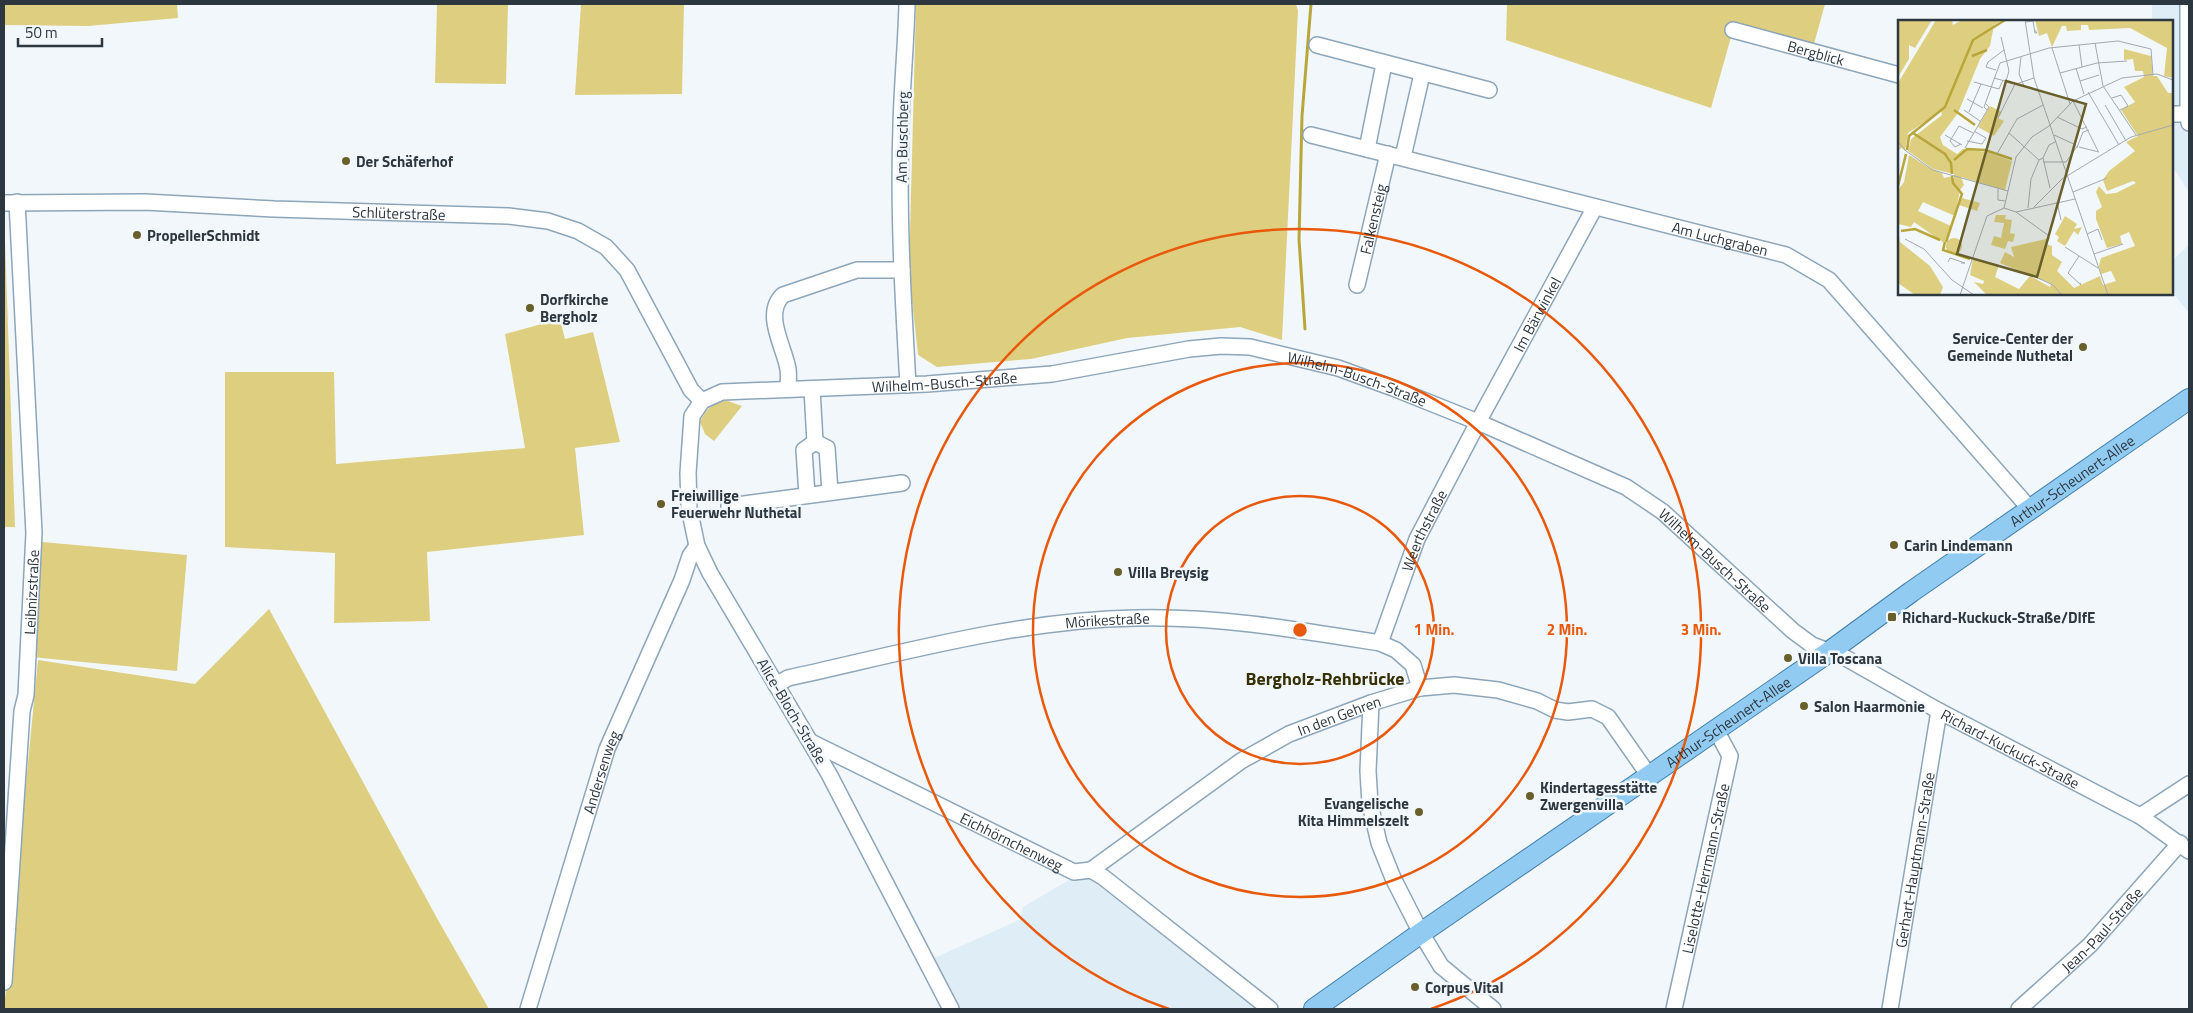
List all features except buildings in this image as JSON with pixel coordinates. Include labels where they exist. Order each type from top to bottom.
[{"type":"main road","name":"Arthur-Scheunert-Allee","points":[[1314,1009],[1421,933],[1650,777],[1829,652],[1911,592],[2189,399]]},
{"type":"street","name":"Am Buschberg","points":[[907,4],[901,126],[902,270],[908,385]]},
{"type":"street","points":[[2173,114],[2188,119],[2188,4]]},
{"type":"street","name":"Bergblick","points":[[1733,30],[1898,75]]},
{"type":"street","points":[[1317,45],[1489,90]]},
{"type":"street","points":[[1367,149],[1384,64]]},
{"type":"street","points":[[1403,157],[1422,74]]},
{"type":"street","name":"Am Luchgraben","points":[[1312,135],[1786,255],[1829,280],[2031,510]]},
{"type":"street","name":"Falkensteig","points":[[1357,285],[1388,154]]},
{"type":"street","name":"Schlüterstraße","points":[[10,202],[145,202],[274,209],[508,216],[548,222],[578,231],[606,247],[628,270],[692,390],[702,401]]},
{"type":"street","name":"Leibnizstraße","points":[[4,982],[22,712],[26,695],[34,538],[10,202]]},
{"type":"street","name":"Im Bärwinkel","points":[[1478,422],[1595,207]]},
{"type":"street","points":[[788,389],[788,371],[774,317],[777,301],[783,295],[857,270],[902,270]]},
{"type":"street","name":"Wilhelm-Busch-Straße","points":[[702,401],[722,392],[908,385],[1052,374],[1181,351],[1221,346],[1250,347],[1338,368],[1478,422],[1626,487],[1663,512],[1793,631],[1812,645],[1829,652]]},
{"type":"street","points":[[812,389],[815,442]]},
{"type":"street","name":"Alice-Bloch-Straße","points":[[702,401],[692,416],[688,473],[689,508],[697,546],[710,573],[811,742],[946,1008]]},
{"type":"street","name":"Weerthstraße","points":[[1380,643],[1417,539],[1478,422]]},
{"type":"street","points":[[815,442],[827,448],[830,492]]},
{"type":"street","points":[[807,495],[804,450],[815,442]]},
{"type":"street","points":[[729,506],[902,483]]},
{"type":"street","name":"Andersenweg","points":[[528,1009],[608,749],[682,580],[690,556],[697,546]]},
{"type":"street","name":"Mörikestraße","points":[[776,685],[788,678],[986,635],[1044,625],[1134,618],[1210,620],[1280,627],[1380,643],[1396,650],[1413,665],[1420,688]]},
{"type":"street","name":"Richard-Kuckuck-Straße","points":[[1829,652],[1844,657],[1939,711],[2140,816],[2185,847]]},
{"type":"street","name":"In den Gehren","points":[[1091,870],[1241,761],[1289,734],[1371,703],[1420,688],[1454,685],[1498,690],[1537,700],[1555,710],[1568,712],[1592,709],[1608,717],[1650,777]]},
{"type":"street","points":[[1371,703],[1368,771],[1370,804],[1379,843],[1393,878],[1421,933],[1441,966],[1493,1009]]},
{"type":"street","name":"Gerhart-Hauptmann-Straße","points":[[1890,1009],[1939,711]]},
{"type":"street","name":"Liselotte-Herrmann-Straße","points":[[1674,1009],[1730,756],[1716,730]]},
{"type":"street","name":"Eichhörnchenweg","points":[[811,742],[1074,872],[1091,870]]},
{"type":"street","points":[[2140,816],[2189,784]]},
{"type":"street","name":"Jean-Paul-Straße","points":[[2019,1009],[2090,945],[2185,847]]},
{"type":"street","points":[[1091,870],[1125,894],[1270,1009]]},
{"type":"shaded area","points":[[4,4],[177,4],[178,18],[88,26],[4,25]]},
{"type":"shaded area","points":[[437,4],[508,4],[506,84],[435,83]]},
{"type":"shaded area","points":[[581,4],[684,4],[682,94],[575,95]]},
{"type":"shaded area","points":[[916,4],[1296,4],[1298,11],[1282,340],[1240,327],[1127,338],[1031,359],[937,367],[918,355],[909,272]]},
{"type":"shaded area","points":[[1507,4],[1825,4],[1812,51],[1733,30],[1711,108],[1506,40]]},
{"type":"shaded area","points":[[2152,4],[2181,4],[2189,11],[2189,192],[2173,168],[2173,20],[2152,20]]},
{"type":"shaded area","points":[[4,213],[15,527],[4,527]]},
{"type":"shaded area","points":[[2189,245],[2189,313],[2173,293],[2173,260]]},
{"type":"shaded area","points":[[560,319],[565,339],[593,332],[620,442],[575,448],[584,535],[427,552],[430,621],[334,623],[335,553],[225,547],[225,372],[334,372],[336,464],[525,448],[505,334]]},
{"type":"shaded area","points":[[725,400],[742,406],[714,441],[705,434],[700,422],[710,408],[716,403]]},
{"type":"shaded area","points":[[42,542],[187,555],[177,671],[31,657]]},
{"type":"shaded area","points":[[269,609],[438,920],[489,1009],[4,1009],[38,660],[195,684]]},
{"type":"shaded area","points":[[1091,876],[1258,1009],[958,1009],[932,959],[1019,920],[1023,907],[1074,877]]},
{"type":"waterway","points":[[1305,329],[1299,239],[1302,116],[1311,4]]},
{"type":"place","name":"Der Schäferhof","points":[[346,161]]},
{"type":"place","name":"PropellerSchmidt","points":[[137,235]]},
{"type":"place","name":"Dorfkirche Bergholz","points":[[530,308]]},
{"type":"place","name":"Service-Center der Gemeinde Nuthetal","points":[[2083,347]]},
{"type":"place","name":"Freiwillige Feuerwehr Nuthetal","points":[[661,504]]},
{"type":"place","name":"Carin Lindemann","points":[[1894,545]]},
{"type":"place","name":"Villa Breysig","points":[[1118,572]]},
{"type":"place","name":"Richard-Kuckuck-Straße/DIfE","points":[[1892,617]]},
{"type":"place","name":"Villa Toscana","points":[[1788,658]]},
{"type":"place","name":"Salon Haarmonie","points":[[1804,706]]},
{"type":"place","name":"Kindertagesstätte Zwergenvilla","points":[[1530,796]]},
{"type":"place","name":"Evangelische Kita Himmelszelt","points":[[1419,812]]},
{"type":"place","name":"Corpus Vital","points":[[1415,987]]},
{"type":"district","name":"Bergholz-Rehbrücke","points":[[1325,678]]}]
